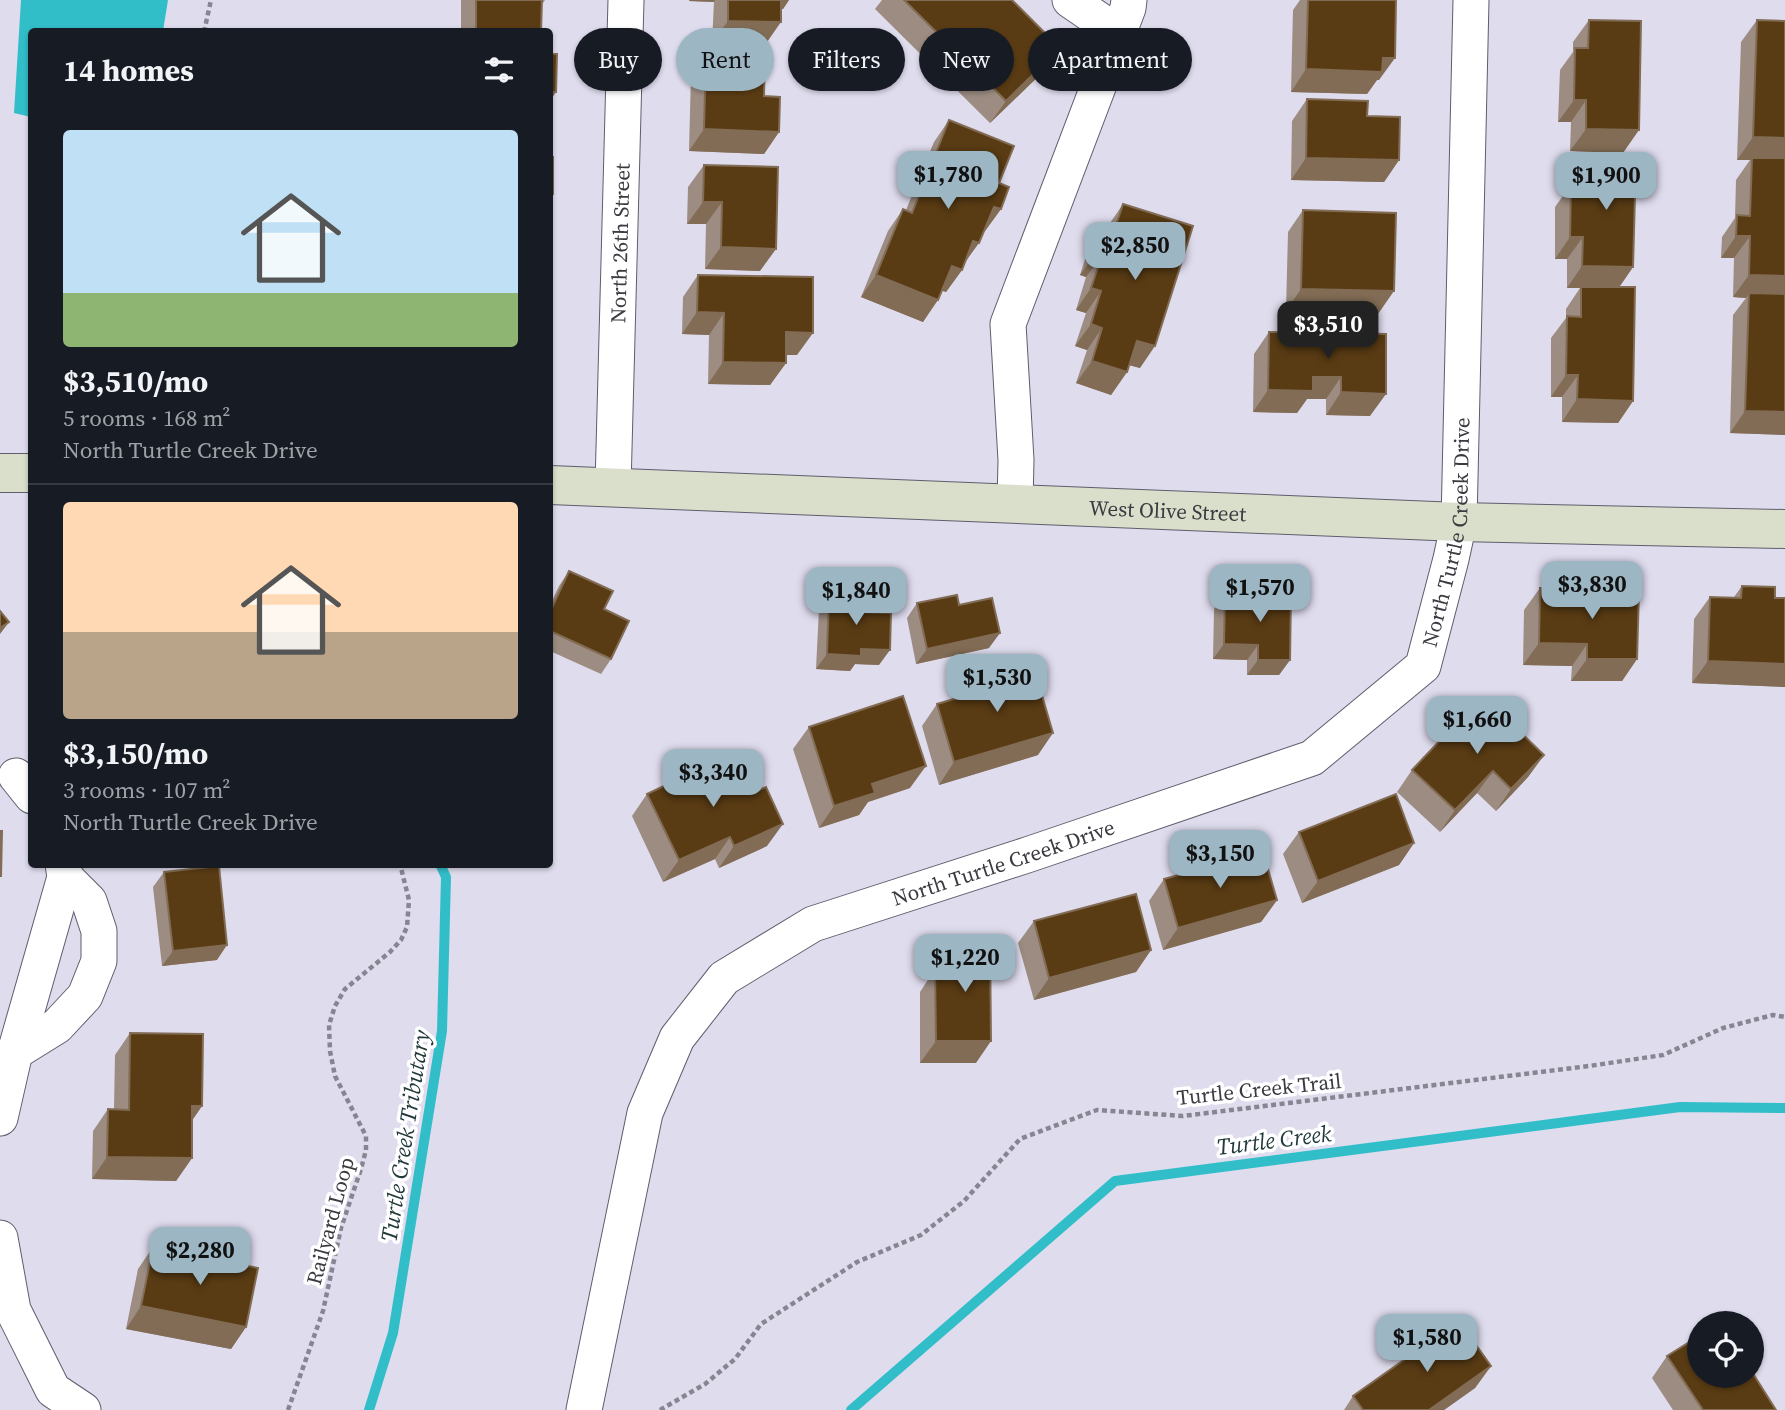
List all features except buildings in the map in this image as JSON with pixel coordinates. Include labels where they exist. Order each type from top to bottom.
[{"type":"main road","points":[[0,472],[28,473]]},
{"type":"main road","name":"West Olive Street","points":[[553,485],[1459,522],[1785,529]]},
{"type":"street","name":"North 26th Street","points":[[613,486],[626,0]]},
{"type":"street","points":[[1015,503],[1016,460],[1008,324],[1124,16],[1070,0]]},
{"type":"street","name":"North Turtle Creek Drive","points":[[584,1410],[645,1113],[677,1038],[724,978],[813,924],[1312,758],[1423,666],[1459,522],[1471,0]]},
{"type":"street","points":[[0,1118],[64,871]]},
{"type":"street","points":[[15,1052],[57,1026],[85,996],[99,961],[99,931],[89,901],[64,871]]},
{"type":"street","points":[[0,1238],[13,1310],[53,1390],[83,1410]]},
{"type":"path","points":[[205,28],[211,0]]},
{"type":"path","name":"Railyard Loop","points":[[288,1410],[323,1311],[341,1227],[366,1150],[366,1136],[335,1076],[329,1026],[335,1006],[345,989],[390,952],[401,940],[407,927],[409,900],[401,868]]},
{"type":"path","name":"Turtle Creek Trail","points":[[660,1410],[705,1384],[735,1359],[761,1324],[857,1262],[921,1235],[964,1200],[1020,1139],[1097,1110],[1183,1116],[1590,1066],[1663,1055],[1723,1028],[1773,1015],[1785,1017]]},
{"type":"water","points":[[21,0],[168,0],[163,28],[28,28],[28,116],[14,113]]},
{"type":"waterway","name":"Turtle Creek Tributary","points":[[369,1410],[393,1333],[442,1031],[446,877],[442,868]]},
{"type":"waterway","name":"Turtle Creek","points":[[851,1410],[1115,1181],[1680,1107],[1785,1108]]}]
